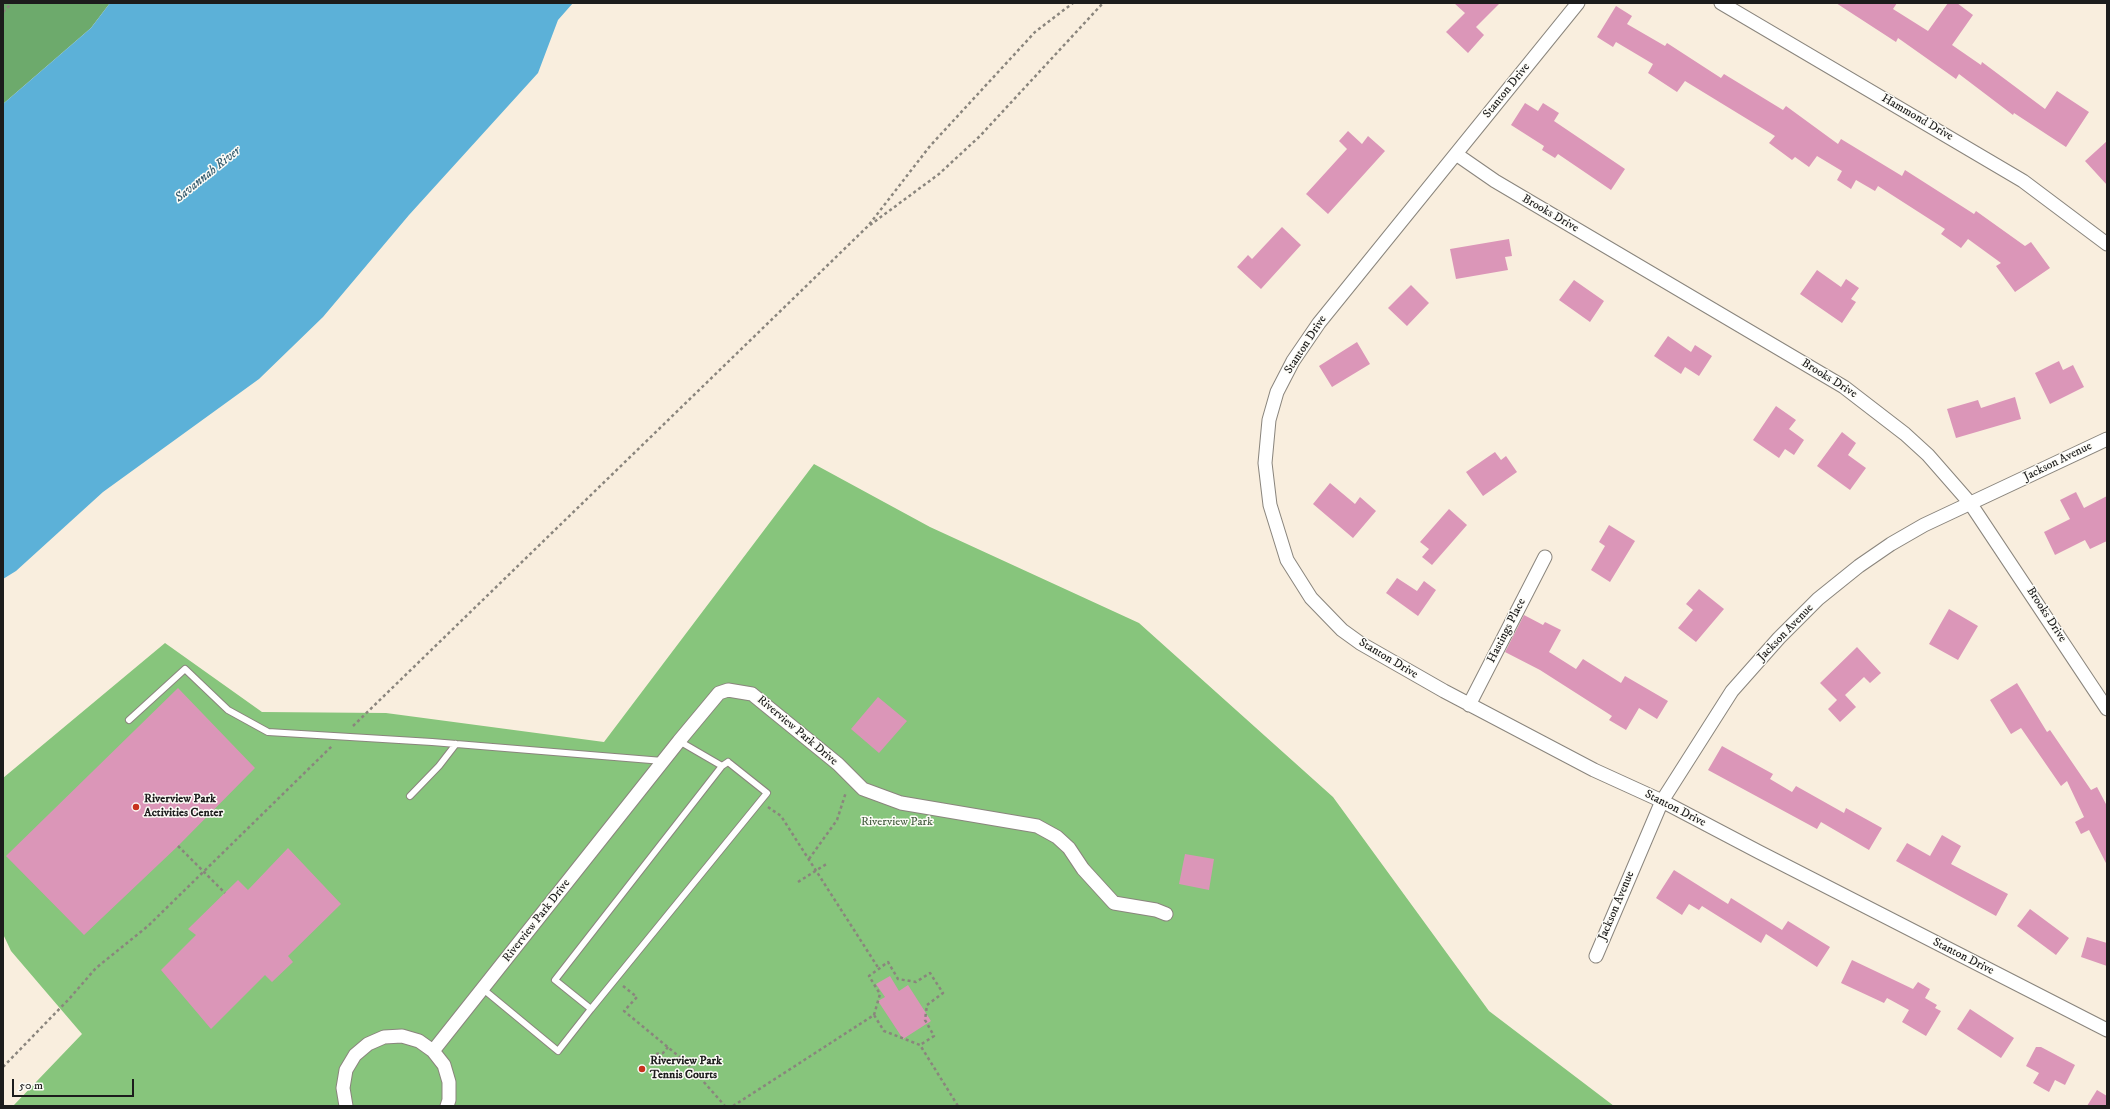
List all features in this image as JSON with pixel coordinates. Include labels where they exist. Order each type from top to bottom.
[{"type":"street","name":"Stanton Drive","points":[[1578,3],[1319,323],[1293,361],[1277,392],[1269,420],[1265,463],[1270,506],[1282,550],[1298,580],[1311,598],[1342,630],[1360,643],[1469,705],[1594,770],[1662,801],[1758,852],[2107,1030]]},
{"type":"street","name":"Hammond Drive","points":[[1721,3],[2023,181],[2107,244]]},
{"type":"street","name":"Brooks Drive","points":[[1456,154],[1494,181],[1844,387],[1887,418],[1919,446],[1950,478],[1970,503],[2107,709]]},
{"type":"street","name":"Jackson Avenue","points":[[1596,956],[1662,801],[1732,691],[1779,638],[1818,599],[1859,566],[1891,544],[1924,525],[2107,439]]},
{"type":"street","name":"Hastings Place","points":[[1469,705],[1545,557]]},
{"type":"street","name":"Riverview Park Drive","points":[[433,1051],[678,741],[719,693],[728,690],[752,694],[848,774],[863,789],[900,803],[1037,826],[1057,837],[1069,848],[1083,869],[1114,903],[1156,910],[1166,914]]},
{"type":"street","points":[[346,1106],[343,1088],[346,1070],[355,1055],[368,1044],[384,1037],[402,1036],[419,1041],[433,1051],[444,1065],[449,1082],[449,1100],[446,1106]]},
{"type":"lane","points":[[129,720],[185,669],[228,710],[268,732],[456,744],[663,761]]},
{"type":"lane","points":[[678,741],[722,766]]},
{"type":"lane","points":[[410,796],[439,766],[456,744]]},
{"type":"lane","points":[[483,989],[558,1051],[767,793],[728,762],[722,766],[555,980],[591,1009]]},
{"type":"path","points":[[3,12],[12,3]]},
{"type":"path","points":[[868,226],[930,146],[1035,32],[1073,3]]},
{"type":"path","points":[[3,1067],[69,999],[96,968],[148,926],[868,226],[939,174],[980,136],[1103,3]]},
{"type":"path","points":[[809,859],[837,820],[846,795],[848,774]]},
{"type":"path","points":[[761,801],[781,816],[879,970]]},
{"type":"path","points":[[178,846],[225,893]]},
{"type":"path","points":[[798,882],[828,863]]},
{"type":"path","points":[[733,1106],[874,1015],[880,994],[869,976],[888,962],[898,979],[916,982],[930,973],[943,992],[927,1005],[925,1020],[934,1036],[920,1045]]},
{"type":"path","points":[[615,980],[637,997],[624,1011],[668,1047],[703,1079],[725,1106]]},
{"type":"path","points":[[874,1015],[884,1031],[920,1045],[958,1106]]},
{"type":"path","points":[[656,1054],[663,1053],[668,1047]]},
{"type":"green space","points":[[3,3],[110,3],[91,28],[3,104]]},
{"type":"green space","name":"Riverview Park","points":[[814,464],[930,527],[1139,623],[1333,797],[1489,1011],[1614,1106],[13,1106],[82,1034],[11,951],[3,934],[3,778],[165,643],[262,712],[386,713],[604,742]]},
{"type":"water","name":"Savannah River","points":[[110,3],[573,3],[558,20],[538,73],[409,215],[323,317],[259,379],[103,492],[16,571],[3,579],[3,104],[91,28]]},
{"type":"building","points":[[1454,3],[1500,3],[1476,27],[1484,35],[1468,53],[1446,32],[1465,13]]},
{"type":"building","points":[[1836,3],[1897,3],[1893,9],[1928,31],[1948,3],[1957,3],[1973,15],[1952,45],[1981,65],[1982,62],[2045,109],[2057,91],[2089,112],[2066,147],[2014,113],[2013,115],[1959,74],[1956,79],[1898,38],[1896,42]]},
{"type":"building","points":[[1616,6],[1632,16],[1627,24],[1665,46],[1667,43],[1721,78],[1724,74],[1783,110],[1786,106],[1838,144],[1841,139],[1902,176],[1905,170],[1974,214],[1976,211],[2025,246],[2031,242],[2050,268],[2015,292],[1996,266],[2001,263],[1968,239],[1961,248],[1941,234],[1945,229],[1878,186],[1875,191],[1856,180],[1851,189],[1837,180],[1842,171],[1817,156],[1809,167],[1795,157],[1792,160],[1769,143],[1775,136],[1685,81],[1677,92],[1648,73],[1653,64],[1616,42],[1613,47],[1597,37]]},
{"type":"building","points":[[1525,103],[1538,111],[1543,103],[1559,113],[1554,121],[1625,169],[1611,190],[1558,154],[1555,158],[1542,150],[1544,146],[1511,125]]},
{"type":"building","points":[[1348,131],[1362,144],[1368,136],[1385,151],[1328,214],[1306,194],[1347,149],[1339,141]]},
{"type":"building","points":[[2107,141],[2107,185],[2085,161]]},
{"type":"building","points":[[1282,227],[1301,245],[1261,289],[1237,267],[1248,255],[1252,259]]},
{"type":"building","points":[[1509,239],[1512,256],[1505,257],[1508,270],[1456,279],[1450,249]]},
{"type":"building","points":[[1817,270],[1841,287],[1846,279],[1859,288],[1851,299],[1856,302],[1842,323],[1800,294]]},
{"type":"building","points":[[1574,280],[1604,301],[1590,322],[1559,300]]},
{"type":"building","points":[[1411,285],[1429,303],[1407,326],[1388,308]]},
{"type":"building","points":[[1668,336],[1691,352],[1695,345],[1712,356],[1699,376],[1685,367],[1681,374],[1654,356]]},
{"type":"building","points":[[1357,342],[1370,364],[1332,387],[1319,366]]},
{"type":"building","points":[[2059,361],[2063,370],[2073,365],[2084,387],[2050,404],[2035,373]]},
{"type":"building","points":[[2015,397],[2021,419],[1956,438],[1947,409],[1978,400],[1981,408]]},
{"type":"building","points":[[1776,406],[1796,420],[1789,429],[1804,440],[1794,455],[1785,449],[1779,458],[1753,440]]},
{"type":"building","points":[[1842,432],[1856,443],[1848,455],[1866,468],[1850,490],[1817,466]]},
{"type":"building","points":[[1495,452],[1501,460],[1506,456],[1517,472],[1483,496],[1466,472]]},
{"type":"building","points":[[1330,483],[1355,504],[1360,497],[1376,511],[1353,538],[1313,504]]},
{"type":"building","points":[[2076,492],[2084,508],[2107,496],[2107,541],[2090,549],[2085,540],[2055,555],[2044,532],[2070,519],[2060,500]]},
{"type":"building","points":[[1449,509],[1467,525],[1432,565],[1422,557],[1429,549],[1420,542]]},
{"type":"building","points":[[1609,525],[1635,541],[1610,582],[1591,570],[1605,546],[1599,542]]},
{"type":"building","points":[[1397,578],[1417,591],[1424,581],[1436,590],[1418,616],[1386,593]]},
{"type":"building","points":[[1699,589],[1724,609],[1696,642],[1678,628],[1693,610],[1686,604]]},
{"type":"building","points":[[1949,609],[1978,626],[1958,660],[1929,644]]},
{"type":"building","points":[[1524,615],[1543,625],[1545,622],[1561,630],[1549,652],[1576,669],[1583,659],[1621,683],[1625,676],[1668,701],[1657,719],[1639,708],[1626,730],[1609,720],[1612,716],[1540,670],[1505,652]]},
{"type":"building","points":[[1857,647],[1881,673],[1870,683],[1864,677],[1845,695],[1856,707],[1840,722],[1828,709],[1837,700],[1820,683]]},
{"type":"building","points":[[2017,683],[2047,732],[2050,730],[2091,790],[2097,787],[2107,806],[2107,865],[2089,830],[2081,834],[2075,822],[2084,817],[2067,781],[2061,786],[2021,728],[2011,734],[1990,700]]},
{"type":"building","name":"Riverview Park Activities Center","points":[[178,688],[255,768],[178,846],[84,935],[6,856]]},
{"type":"building","points":[[878,697],[907,721],[879,753],[851,729]]},
{"type":"building","points":[[1722,746],[1773,774],[1770,779],[1792,792],[1796,786],[1844,813],[1846,808],[1882,828],[1869,850],[1821,822],[1817,829],[1708,770]]},
{"type":"building","points":[[1942,835],[1961,846],[1951,864],[2008,894],[1996,916],[1896,861],[1907,843],[1930,856]]},
{"type":"building","points":[[288,848],[341,904],[288,956],[293,962],[272,982],[265,975],[211,1029],[161,970],[196,935],[188,929],[238,880],[248,890]]},
{"type":"building","points":[[1185,854],[1214,859],[1209,890],[1179,884]]},
{"type":"building","points":[[1674,870],[1728,904],[1731,898],[1782,930],[1788,921],[1830,947],[1817,967],[1766,934],[1761,943],[1702,906],[1699,910],[1689,904],[1682,915],[1656,898]]},
{"type":"building","points":[[2030,909],[2069,938],[2056,955],[2017,926]]},
{"type":"building","points":[[2087,937],[2107,943],[2107,966],[2081,957]]},
{"type":"building","points":[[1852,960],[1913,989],[1918,982],[1930,989],[1925,998],[1937,1005],[1935,1008],[1941,1011],[1926,1036],[1902,1022],[1909,1010],[1887,998],[1884,1003],[1841,983]]},
{"type":"building","points":[[890,976],[899,991],[908,985],[931,1021],[903,1039],[878,1001],[885,997],[876,984]]},
{"type":"building","points":[[1970,1009],[2014,1038],[2001,1058],[1957,1029]]},
{"type":"building","points":[[2036,1047],[2041,1047],[2075,1065],[2065,1085],[2055,1080],[2049,1092],[2033,1083],[2039,1073],[2026,1066]]},
{"type":"building","points":[[2097,1090],[2107,1096],[2107,1106],[2087,1106]]},
{"type":"place","name":"Riverview Park Activities Center","points":[[136,807]]},
{"type":"place","name":"Riverview Park Tennis Courts","points":[[642,1069]]}]
